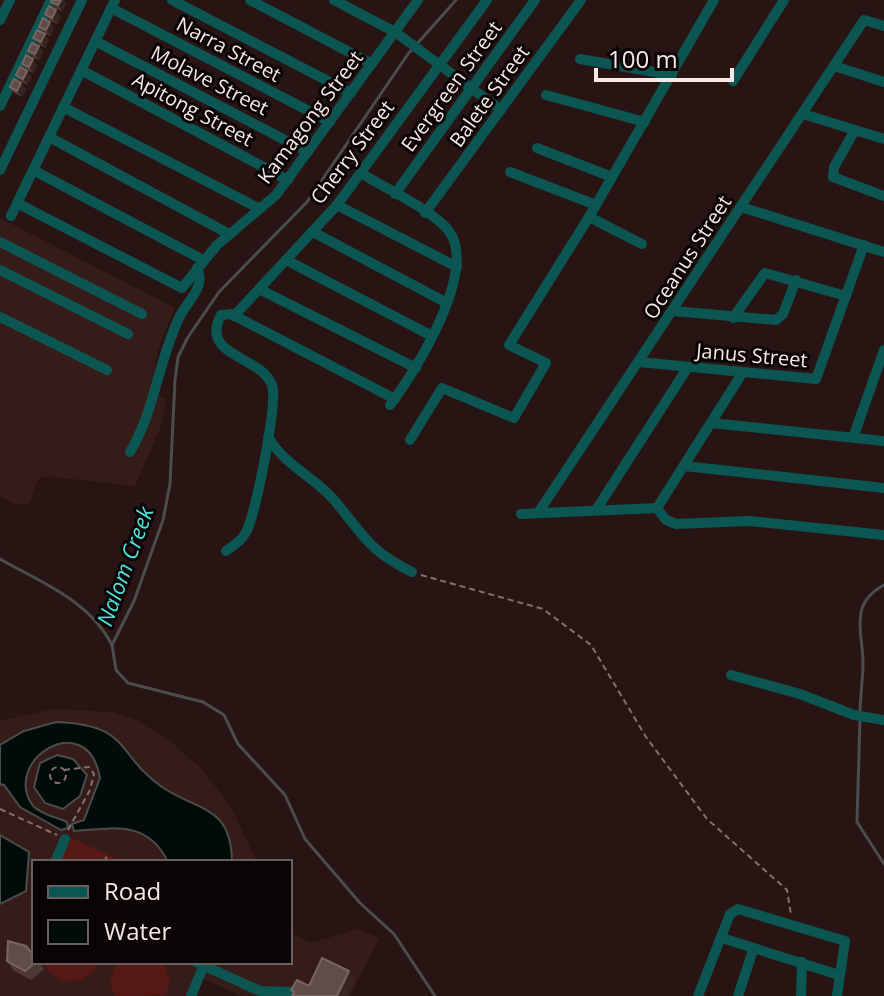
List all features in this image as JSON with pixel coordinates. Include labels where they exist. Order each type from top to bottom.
[{"type":"street","points":[[0,20],[10,0]]},
{"type":"street","points":[[0,106],[51,0]]},
{"type":"street","points":[[0,170],[82,0]]},
{"type":"street","points":[[172,0],[351,93]]},
{"type":"street","points":[[250,0],[372,64]]},
{"type":"street","points":[[334,0],[411,42],[501,110]]},
{"type":"street","name":"Kamagong Street","points":[[17,203],[182,288],[229,234],[260,209],[288,180],[418,0]]},
{"type":"street","name":"Cherry Street","points":[[268,437],[274,396],[271,382],[265,374],[229,353],[218,342],[216,327],[221,315],[234,316],[337,205],[487,0]]},
{"type":"street","name":"Evergreen Street","points":[[395,194],[535,0]]},
{"type":"street","name":"Balete Street","points":[[425,213],[581,0]]},
{"type":"street","points":[[410,440],[442,388],[514,418],[546,363],[509,345],[589,217],[714,0]]},
{"type":"street","points":[[733,81],[784,0]]},
{"type":"street","points":[[11,216],[113,4]]},
{"type":"street","name":"Narra Street","points":[[113,4],[330,122]]},
{"type":"street","name":"Oceanus Street","points":[[538,513],[864,20],[884,26]]},
{"type":"street","name":"Molave Street","points":[[95,41],[308,152]]},
{"type":"street","points":[[580,59],[672,75]]},
{"type":"street","points":[[834,66],[884,82]]},
{"type":"street","name":"Apitong Street","points":[[81,70],[288,180]]},
{"type":"street","points":[[546,95],[645,122]]},
{"type":"street","points":[[63,107],[260,209]]},
{"type":"street","points":[[803,114],[884,139]]},
{"type":"street","points":[[855,130],[834,167],[833,177],[884,196]]},
{"type":"street","points":[[49,137],[229,234]]},
{"type":"street","points":[[537,148],[612,177]]},
{"type":"street","points":[[33,170],[200,264],[198,288],[180,315],[148,418],[130,452]]},
{"type":"street","points":[[510,172],[596,205]]},
{"type":"street","points":[[234,316],[393,402],[416,368],[432,336],[457,267],[452,236],[425,213],[361,173]]},
{"type":"street","points":[[337,205],[457,267]]},
{"type":"street","points":[[741,207],[884,252]]},
{"type":"street","points":[[589,217],[642,244]]},
{"type":"street","points":[[313,232],[445,302]]},
{"type":"street","points":[[0,242],[142,314]]},
{"type":"street","name":"Janus Street","points":[[639,362],[816,379],[864,245]]},
{"type":"street","points":[[286,260],[432,336]]},
{"type":"street","points":[[0,270],[128,334]]},
{"type":"street","points":[[733,318],[765,273],[846,296]]},
{"type":"street","points":[[673,311],[776,320],[783,314],[796,280]]},
{"type":"street","points":[[259,289],[416,368]]},
{"type":"street","points":[[0,317],[107,370]]},
{"type":"street","points":[[853,438],[884,350]]},
{"type":"street","points":[[596,510],[688,367]]},
{"type":"street","points":[[657,508],[743,372]]},
{"type":"street","points":[[711,423],[884,441]]},
{"type":"street","points":[[226,551],[247,530],[268,437]]},
{"type":"street","points":[[268,437],[284,460],[335,501],[373,549],[412,572]]},
{"type":"street","points":[[684,466],[884,488]]},
{"type":"street","points":[[521,514],[657,508]]},
{"type":"street","points":[[657,508],[666,520],[676,524],[758,521],[884,535]]},
{"type":"street","points":[[731,675],[800,694],[854,715],[884,720]]},
{"type":"street","points":[[56,860],[65,839]]},
{"type":"street","points":[[698,996],[735,910],[845,941],[837,996]]},
{"type":"street","points":[[722,938],[839,975]]},
{"type":"street","points":[[738,996],[753,950]]},
{"type":"street","points":[[801,996],[802,962]]},
{"type":"street","points":[[191,996],[200,964],[260,991],[291,992]]},
{"type":"path","points":[[412,572],[543,609],[591,645],[646,737],[707,819],[787,890],[792,905],[789,924]]},
{"type":"path","points":[[0,809],[65,839],[93,782],[93,771],[89,767],[65,769]]},
{"type":"path","points":[[105,860],[107,856]]},
{"type":"shaded area","points":[[0,218],[175,308],[158,349],[151,392],[166,399],[161,426],[135,486],[46,476],[38,479],[30,503],[16,505],[0,496]]},
{"type":"shaded area","points":[[53,709],[111,712],[136,720],[171,741],[203,771],[230,805],[256,860],[32,860],[32,964],[292,964],[292,934],[311,943],[357,929],[379,938],[350,996],[242,996],[202,978],[194,996],[0,996],[0,721]]},
{"type":"shaded area","points":[[69,837],[121,860],[58,860]]},
{"type":"shaded area","points":[[44,964],[98,964],[79,980],[62,980]]},
{"type":"shaded area","points":[[115,964],[165,964],[170,981],[166,995],[115,996],[110,983]]},
{"type":"water","points":[[56,722],[80,724],[110,735],[162,787],[210,812],[219,820],[226,830],[232,860],[167,860],[160,848],[140,833],[116,828],[74,831],[72,824],[84,820],[100,778],[92,757],[80,746],[65,743],[50,748],[37,758],[28,772],[26,789],[33,806],[67,822],[68,828],[61,830],[20,807],[0,784],[0,745],[24,731]]},
{"type":"water","points":[[57,755],[73,759],[87,775],[80,796],[63,809],[45,803],[34,787],[40,763]]},
{"type":"water","points":[[0,835],[29,852],[26,891],[0,904]]},
{"type":"building","points":[[49,6],[56,10],[52,18],[45,14]]},
{"type":"building","points":[[43,18],[50,22],[46,30],[39,27]]},
{"type":"building","points":[[37,30],[45,34],[41,42],[33,38]]},
{"type":"building","points":[[32,43],[39,46],[35,54],[28,51]]},
{"type":"building","points":[[26,55],[33,59],[29,67],[22,64]]},
{"type":"building","points":[[20,67],[27,71],[23,79],[16,75]]},
{"type":"building","points":[[14,79],[21,83],[17,91],[10,87]]},
{"type":"building","points":[[8,941],[26,946],[32,954],[34,964],[25,971],[7,961]]},
{"type":"building","points":[[322,958],[349,971],[337,996],[292,996],[294,992],[291,990],[297,980],[309,986]]},
{"type":"waterway","name":"Nalom Creek","points":[[435,996],[394,934],[360,903],[305,839],[285,795],[238,744],[224,715],[203,702],[128,683],[116,670],[112,645],[134,601],[163,520],[170,484],[178,357],[188,337],[219,292],[307,202],[408,54],[456,0]]},
{"type":"waterway","points":[[0,559],[78,604],[102,629],[112,645]]},
{"type":"waterway","points":[[860,714],[863,663],[860,620],[866,601],[884,585]]},
{"type":"waterway","points":[[860,719],[857,822],[884,864]]}]
